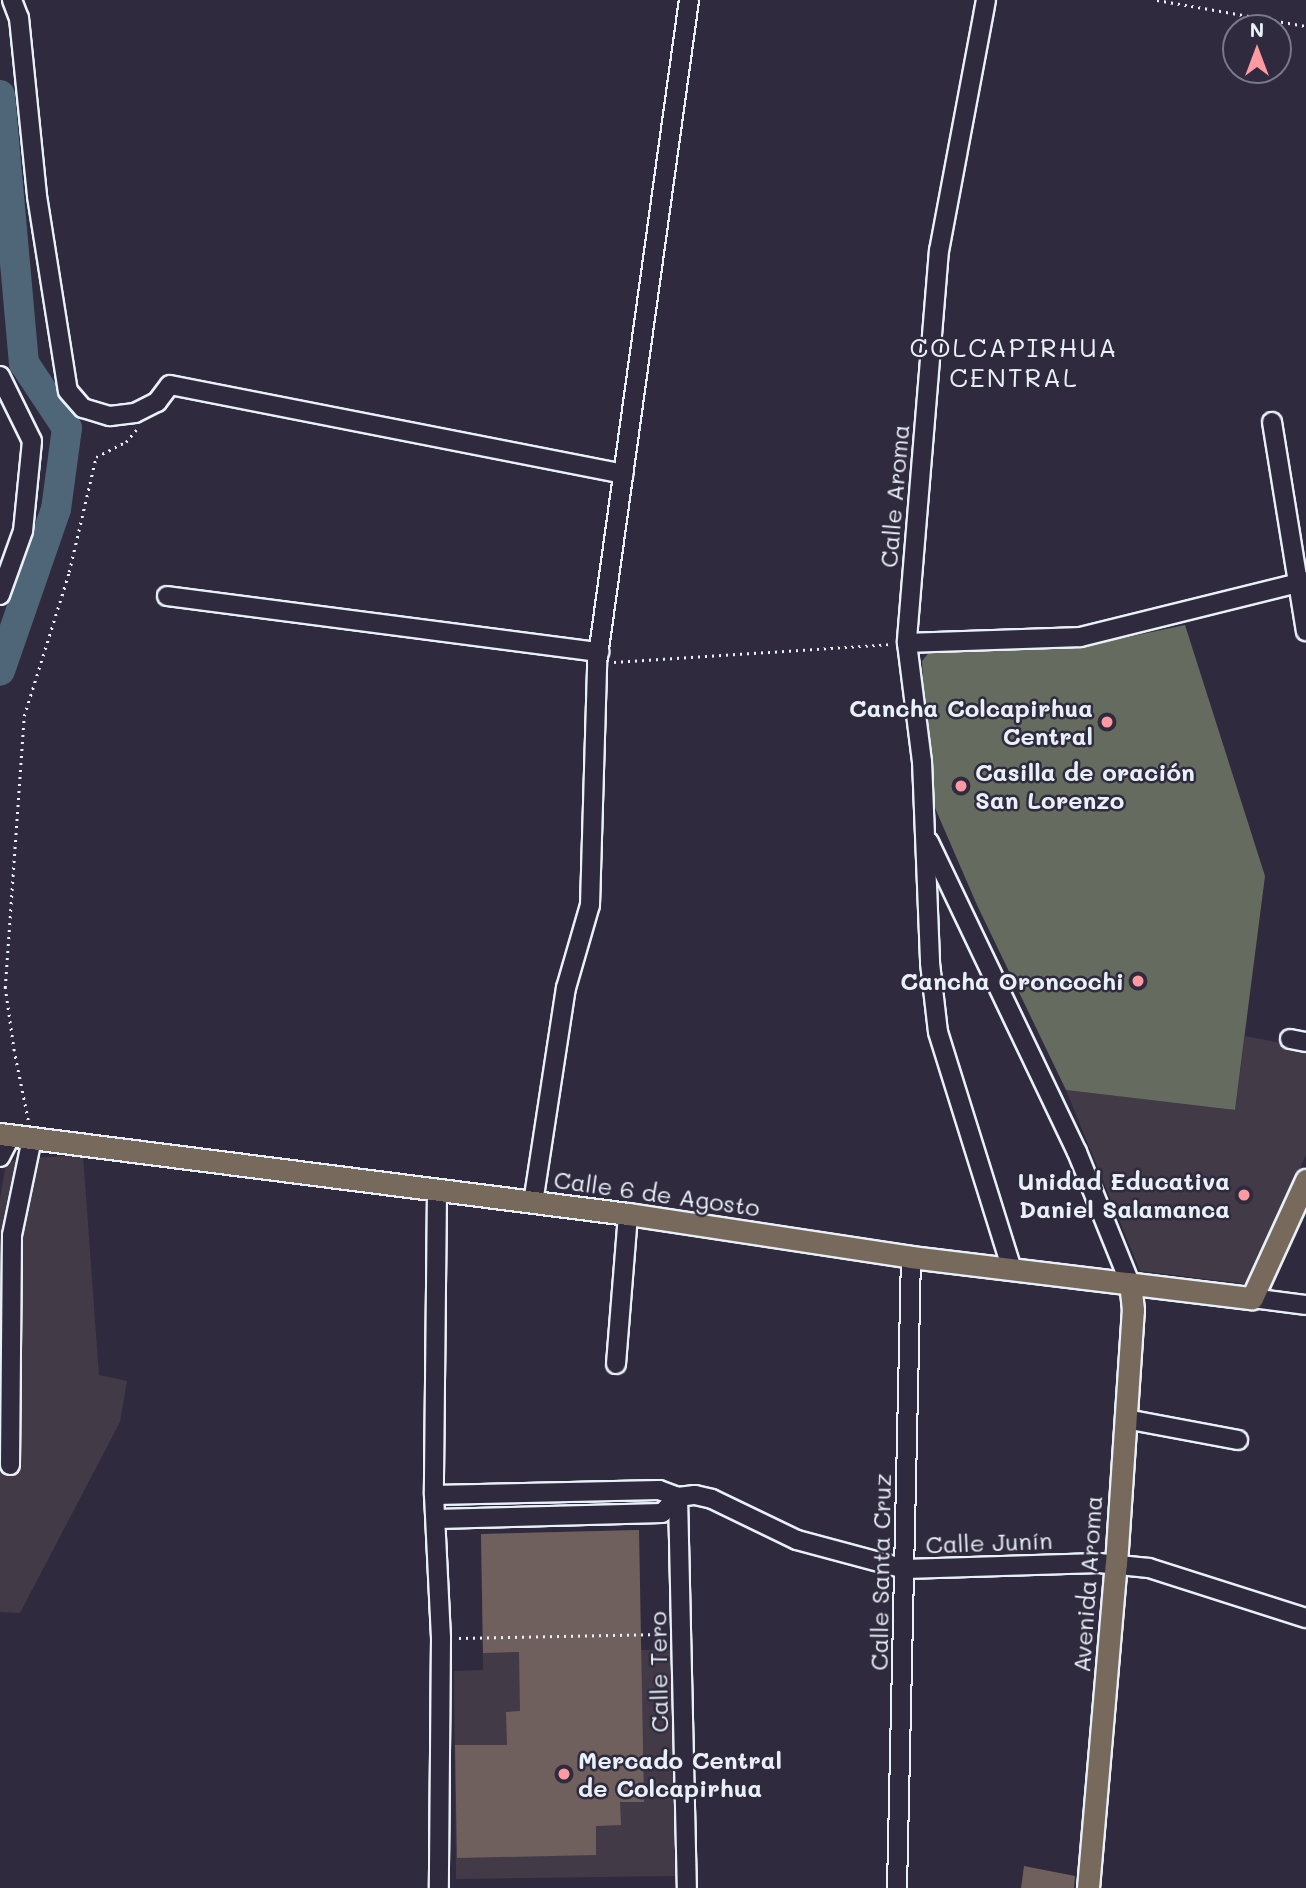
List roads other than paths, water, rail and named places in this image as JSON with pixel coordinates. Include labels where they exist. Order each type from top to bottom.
[{"type":"main road","name":"Calle 6 de Agosto","points":[[5,1135],[628,1214],[911,1257],[1252,1298]]},
{"type":"main road","points":[[1252,1298],[1306,1180]]},
{"type":"main road","name":"Avenida Aroma","points":[[1088,1888],[1116,1564],[1133,1310],[1130,1283]]},
{"type":"street","points":[[12,0],[19,18],[37,196],[68,391],[83,408],[110,416],[135,413],[157,402],[170,385],[623,474]]},
{"type":"street","points":[[533,1203],[565,988],[590,905],[598,657],[689,0]]},
{"type":"street","name":"Calle Aroma","points":[[986,0],[939,250],[907,643],[922,761],[930,963],[938,1032],[1012,1269]]},
{"type":"street","points":[[0,376],[32,441],[23,531],[0,595]]},
{"type":"street","points":[[1272,422],[1301,582],[1306,631]]},
{"type":"street","points":[[907,643],[1080,636],[1301,582]]},
{"type":"street","points":[[167,596],[598,657]]},
{"type":"street","points":[[925,832],[1077,1152],[1130,1283]]},
{"type":"street","points":[[0,1157],[5,1135]]},
{"type":"street","points":[[10,1465],[12,1235],[32,1138]]},
{"type":"street","points":[[438,1191],[434,1495],[441,1638],[439,1888]]},
{"type":"street","points":[[617,1364],[628,1214]]},
{"type":"street","name":"Calle Santa Cruz","points":[[897,1888],[911,1257]]},
{"type":"street","name":"Calle 6 de Agosto","points":[[1252,1298],[1306,1306]]},
{"type":"street","points":[[1126,1419],[1238,1440]]},
{"type":"street","name":"Calle Junín","points":[[434,1495],[659,1490],[678,1497],[695,1495],[712,1499],[797,1539],[905,1569],[1116,1564],[1149,1568],[1306,1618]]},
{"type":"street","points":[[437,1519],[662,1513],[678,1497]]},
{"type":"street","name":"Calle Tero","points":[[678,1497],[687,1888]]},
{"type":"waterway","points":[[0,95],[24,363],[67,428],[56,509],[0,671]]},
{"type":"place","name":"Cancha Colcapirhua Central","points":[[1107,722]]},
{"type":"place","name":"Casilla de oración San Lorenzo","points":[[961,786]]},
{"type":"place","name":"Cancha Oroncochi","points":[[1138,981]]},
{"type":"place","name":"Unidad Educativa Daniel Salamanca","points":[[1244,1195]]},
{"type":"place","name":"Mercado Central de Colcapirhua","points":[[564,1774]]},
{"type":"district","name":"COLCAPIRHUA CENTRAL","points":[[1014,363]]}]
